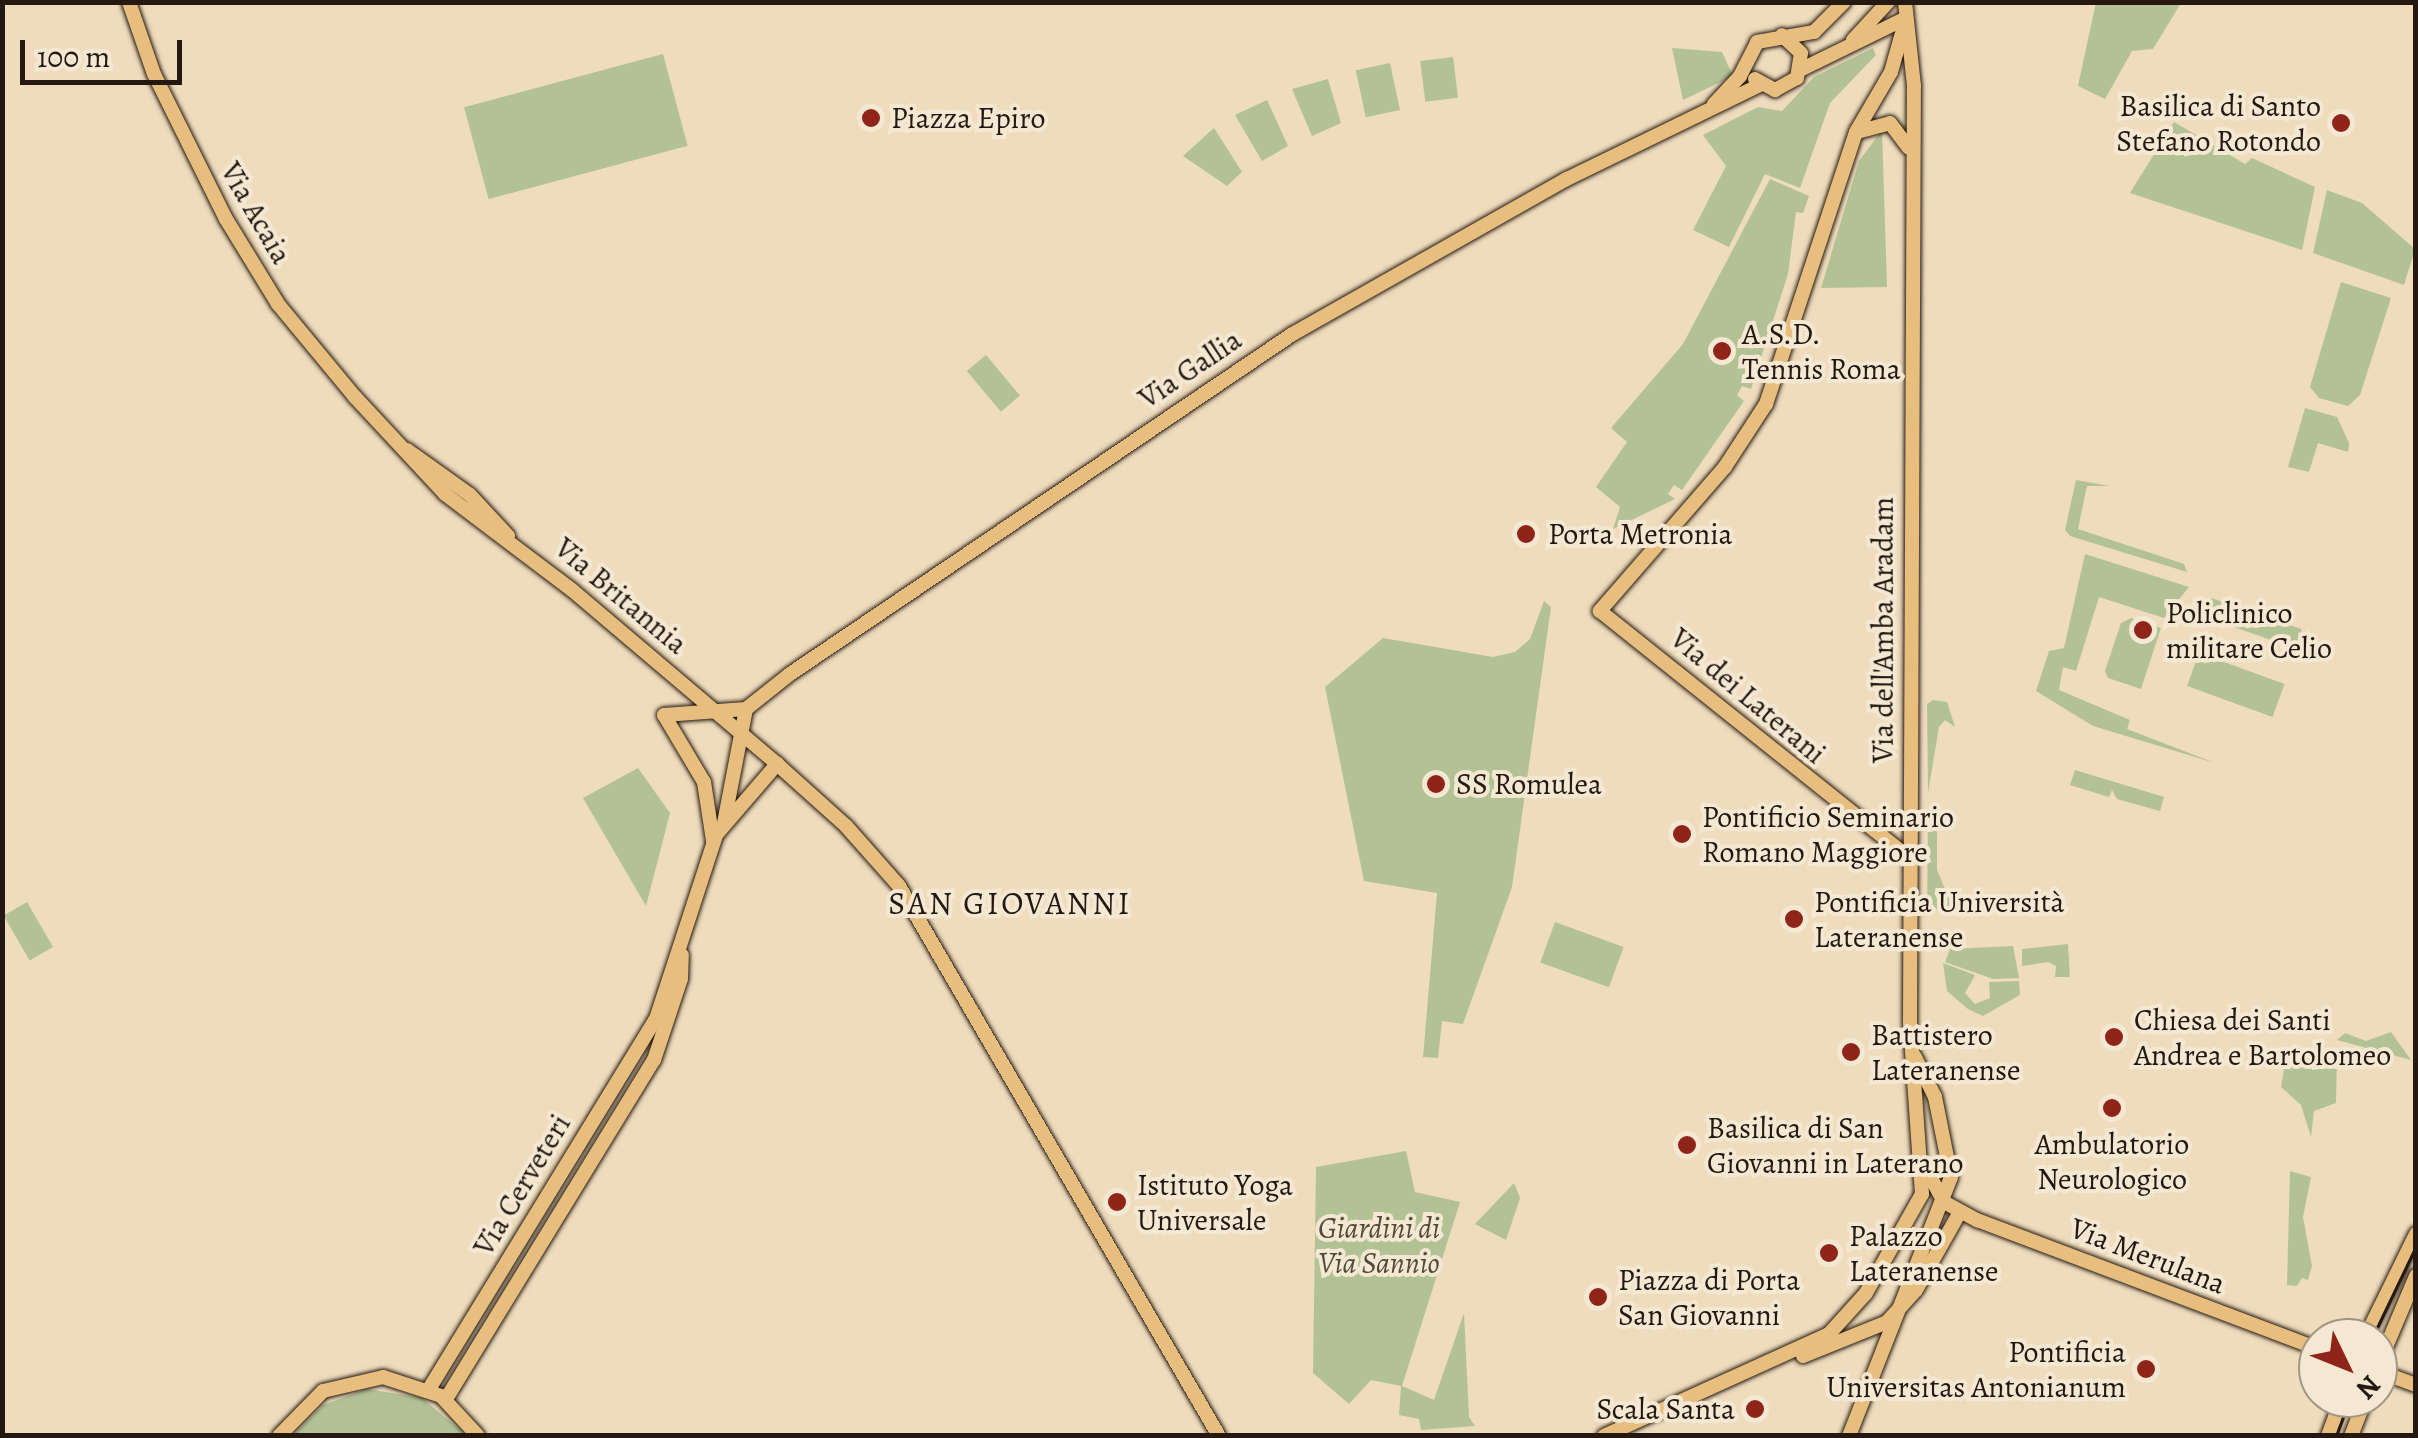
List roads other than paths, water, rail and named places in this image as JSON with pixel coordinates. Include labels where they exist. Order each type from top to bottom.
[{"type":"main road","name":"Via Acaia","points":[[129,2],[182,135],[263,283],[406,450]]},
{"type":"main road","points":[[1870,30],[1888,2]]},
{"type":"main road","points":[[1712,106],[1740,76],[1749,55],[1764,37],[1820,29],[1838,5]]},
{"type":"main road","points":[[1749,55],[1760,85],[1784,88],[1802,69],[1906,10]]},
{"type":"main road","name":"Via dell'Amba Aradam","points":[[1906,10],[1910,150],[1909,858],[1912,1052],[1922,1161]]},
{"type":"main road","points":[[1782,36],[1798,48],[1802,69]]},
{"type":"main road","points":[[1856,132],[1904,44]]},
{"type":"main road","name":"Via Gallia","points":[[746,709],[1292,334],[1712,106],[1760,85]]},
{"type":"main road","points":[[1856,132],[1890,123],[1910,150]]},
{"type":"main road","name":"Via dei Laterani","points":[[1856,132],[1766,404],[1724,467],[1600,611],[1909,858]]},
{"type":"main road","name":"Via Britannia","points":[[406,450],[479,502],[514,544],[777,764],[846,826],[899,886],[1219,1436]]},
{"type":"main road","points":[[664,714],[692,691]]},
{"type":"main road","points":[[664,714],[746,709],[730,786],[682,950]]},
{"type":"main road","points":[[664,714],[700,775],[718,821]]},
{"type":"main road","points":[[718,821],[777,764]]},
{"type":"main road","points":[[700,775],[730,786],[755,788]]},
{"type":"main road","name":"Via Cerveteri","points":[[429,1389],[660,1008],[682,950]]},
{"type":"main road","name":"Via Cerveteri","points":[[446,1399],[662,1043],[682,979],[682,950]]},
{"type":"main road","points":[[1849,1436],[1944,1202],[1951,1172],[1943,1127],[1912,1052]]},
{"type":"main road","points":[[1922,1161],[1944,1202]]},
{"type":"main road","points":[[1782,1360],[1848,1317],[1922,1194],[1922,1161]]},
{"type":"main road","points":[[1906,1226],[1944,1202]]},
{"type":"main road","name":"Via Merulana","points":[[1944,1202],[1960,1212],[2298,1341]]},
{"type":"main road","points":[[1604,1436],[1782,1360],[1858,1338],[1898,1312],[1960,1212]]},
{"type":"main road","points":[[2375,1318],[2416,1234]]},
{"type":"main road","points":[[2398,1320],[2416,1276]]},
{"type":"main road","points":[[279,1436],[305,1404],[342,1382],[391,1378],[429,1389],[446,1399],[478,1436]]},
{"type":"tram line","points":[[2382,1318],[2416,1246]]},
{"type":"tram line","points":[[2336,1436],[2343,1418]]},
{"type":"place","name":"Piazza Epiro","points":[[871,118]]},
{"type":"place","name":"Basilica di Santo Stefano Rotondo","points":[[2341,123]]},
{"type":"place","name":"A.S.D. Tennis Roma","points":[[1722,351]]},
{"type":"place","name":"Porta Metronia","points":[[1526,534]]},
{"type":"place","name":"Policlinico militare Celio","points":[[2143,630]]},
{"type":"place","name":"SS Romulea","points":[[1436,784]]},
{"type":"place","name":"Pontificio Seminario Romano Maggiore","points":[[1682,834]]},
{"type":"place","name":"Pontificia Università Lateranense","points":[[1794,919]]},
{"type":"place","name":"Chiesa dei Santi Andrea e Bartolomeo","points":[[2114,1037]]},
{"type":"place","name":"Battistero Lateranense","points":[[1851,1052]]},
{"type":"place","name":"Ambulatorio Neurologico","points":[[2112,1108]]},
{"type":"place","name":"Basilica di San Giovanni in Laterano","points":[[1687,1145]]},
{"type":"place","name":"Istituto Yoga Universale","points":[[1117,1202]]},
{"type":"place","name":"Palazzo Lateranense","points":[[1829,1253]]},
{"type":"place","name":"Piazza di Porta San Giovanni","points":[[1598,1297]]},
{"type":"place","name":"Pontificia Universitas Antonianum","points":[[2146,1369]]},
{"type":"place","name":"Scala Santa","points":[[1755,1409]]},
{"type":"district","name":"SAN GIOVANNI","points":[[1010,903]]},
{"type":"park label","name":"Giardini di Via Sannio","points":[[1379,1245]]}]
